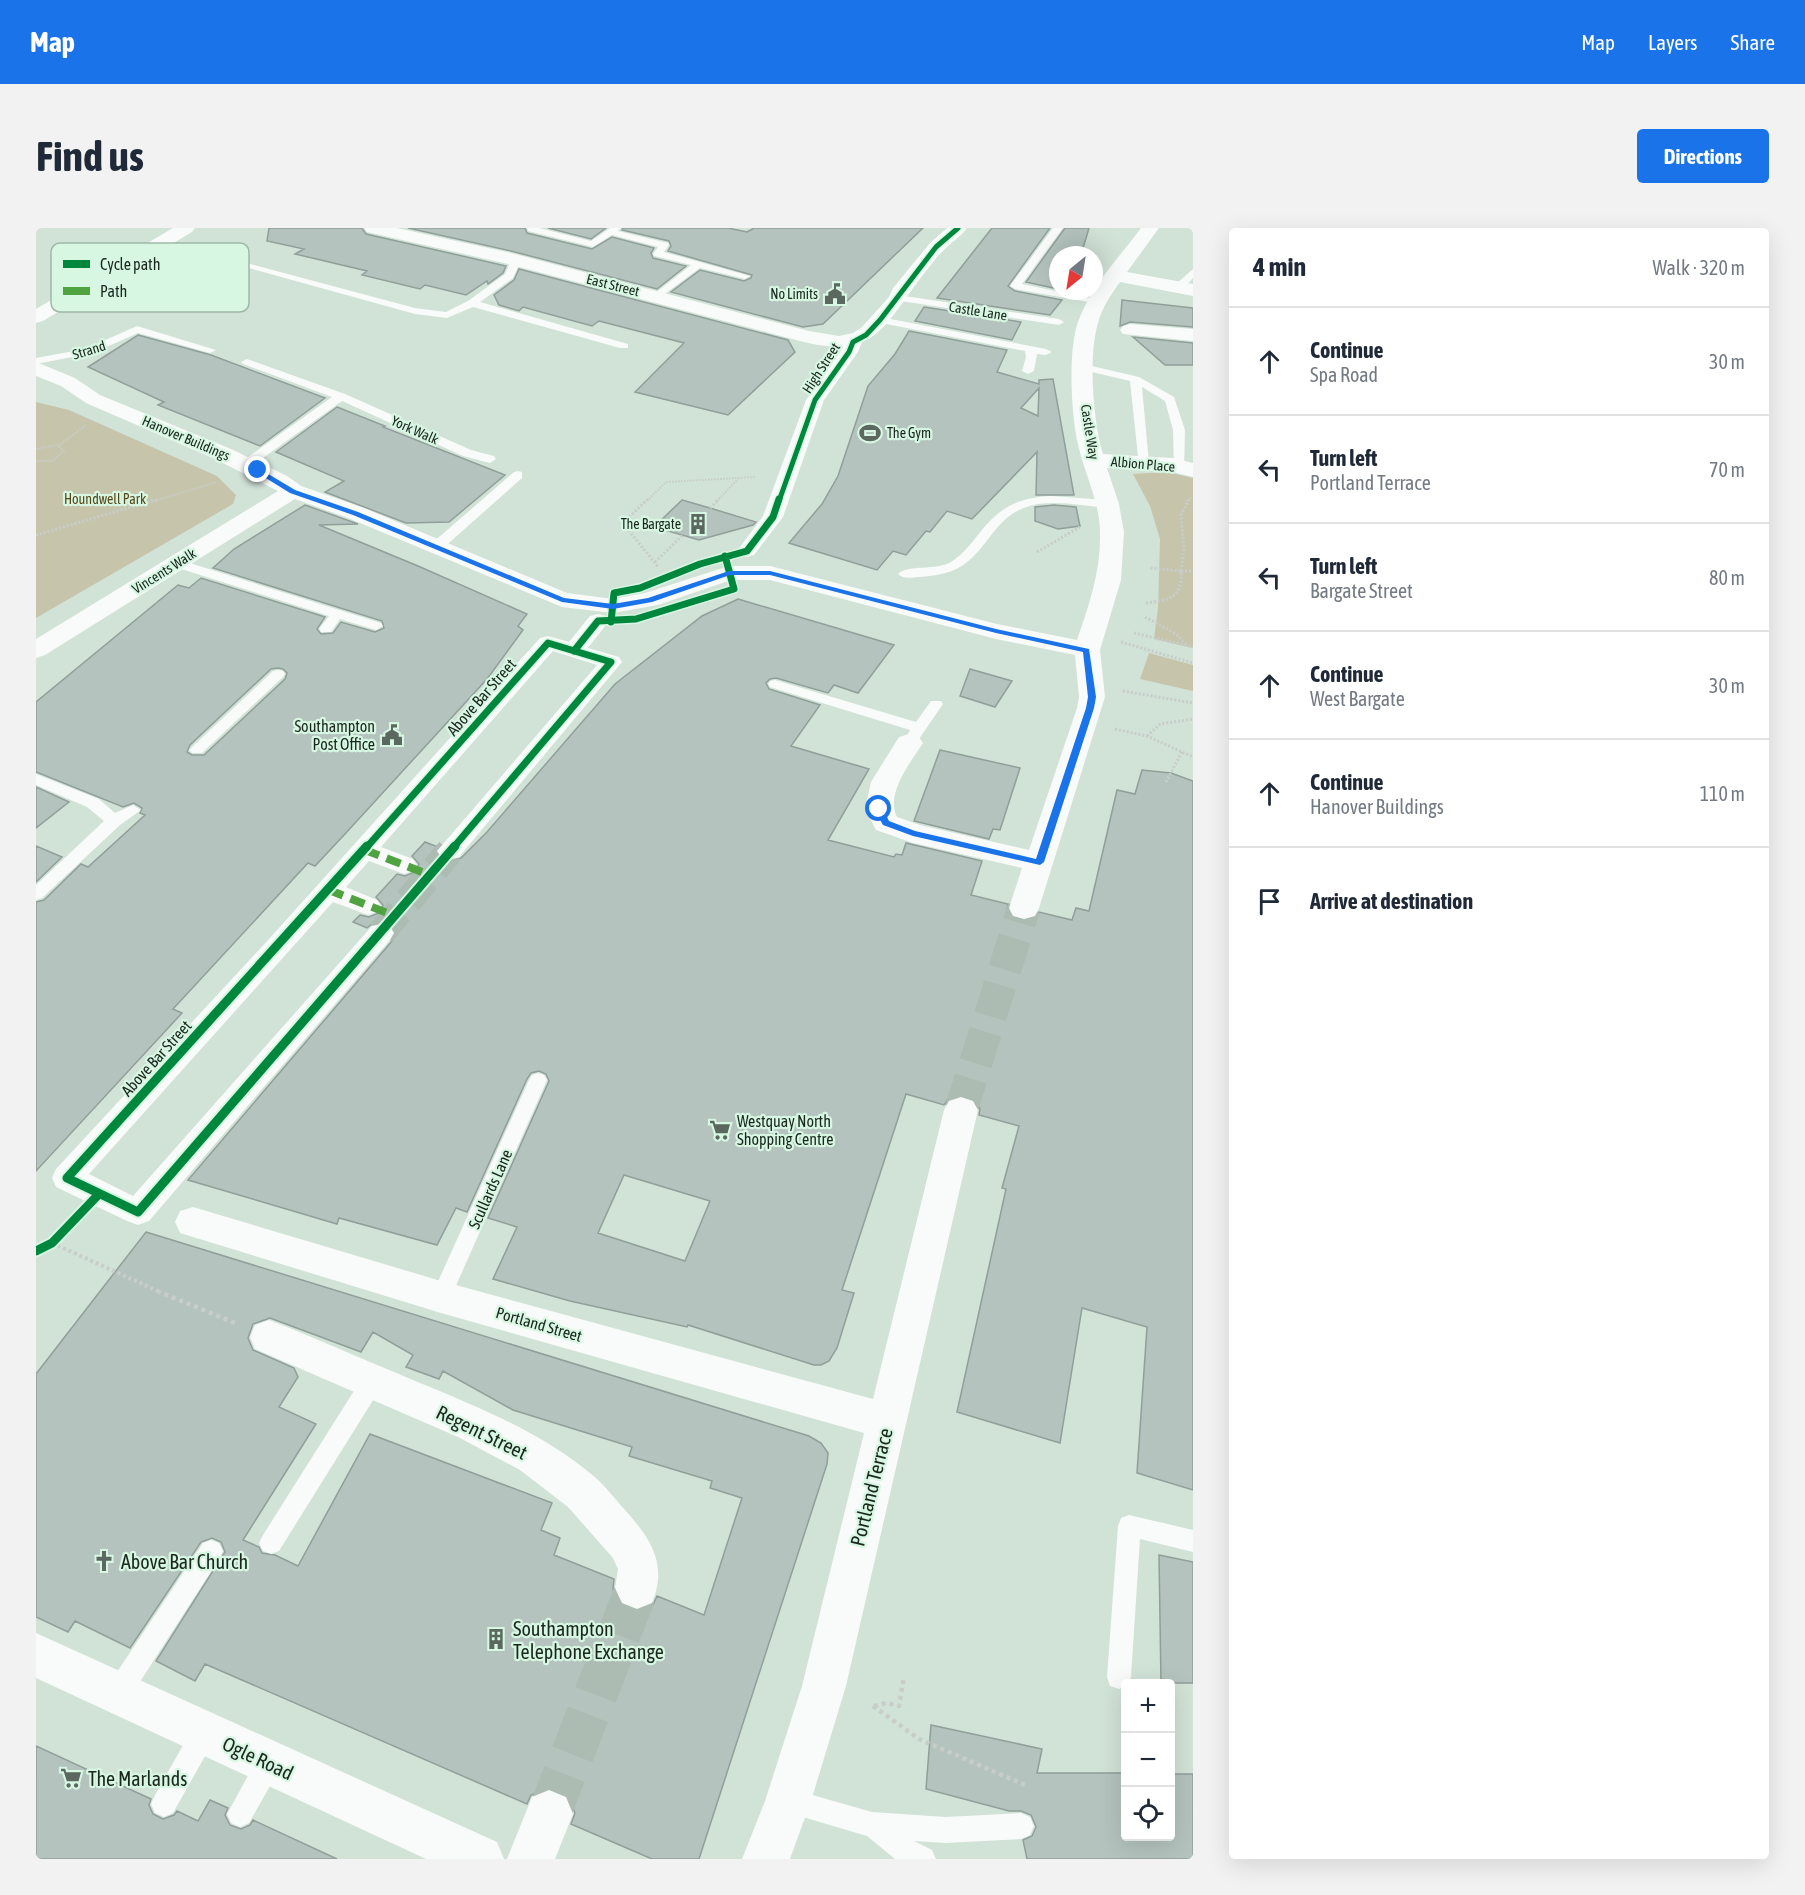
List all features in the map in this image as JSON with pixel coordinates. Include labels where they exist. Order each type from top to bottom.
[{"type":"street","points":[[133,243],[160,228]]},
{"type":"street","points":[[161,243],[186,228]]},
{"type":"street","name":"East Street","points":[[373,228],[460,240],[511,259],[658,296],[824,342],[853,342]]},
{"type":"street","name":"High Street","points":[[747,550],[773,517],[815,400],[849,352],[853,342],[866,335],[880,320],[936,247],[958,228]]},
{"type":"street","name":"Castle Way","points":[[1087,650],[1109,580],[1112,532],[1107,504],[1088,440],[1083,367],[1087,325],[1096,302],[1150,228]]},
{"type":"street","points":[[1114,275],[1186,289]]},
{"type":"street","points":[[36,298],[51,290]]},
{"type":"street","points":[[36,317],[51,308]]},
{"type":"street","points":[[1130,330],[1193,335]]},
{"type":"street","name":"Hanover Buildings","points":[[36,368],[68,382],[93,399],[251,468],[293,491],[356,513],[562,600],[606,614],[729,573],[770,573],[996,631],[1087,650]]},
{"type":"street","name":"Hanover Buildings","points":[[36,390],[93,399]]},
{"type":"street","name":"Albion Place","points":[[1094,460],[1143,463],[1188,476]]},
{"type":"street","name":"Vincents Walk","points":[[36,650],[293,491]]},
{"type":"street","points":[[574,651],[606,614]]},
{"type":"street","name":"Above Bar Street","points":[[381,933],[138,1212],[67,1178],[365,850],[548,643],[611,662],[450,851]]},
{"type":"street","points":[[1024,908],[1085,725],[1092,697],[1087,650]]},
{"type":"street","points":[[914,735],[885,782],[879,809],[886,823],[913,833],[1040,862]]},
{"type":"street","points":[[365,850],[404,865]]},
{"type":"street","points":[[329,890],[368,906]]},
{"type":"street","name":"Portland Terrace","points":[[766,1859],[788,1801],[824,1686],[961,1110]]},
{"type":"street","name":"Portland Street","points":[[193,1222],[441,1297],[887,1421]]},
{"type":"street","name":"Regent Street","points":[[269,1337],[472,1424],[534,1457],[583,1493],[628,1544],[639,1569],[637,1588]]},
{"type":"street","name":"Ogle Road","points":[[36,1655],[480,1859]]},
{"type":"street","points":[[531,1859],[549,1814]]},
{"type":"lane","points":[[533,228],[531,230],[593,244],[613,230],[664,245],[658,254],[745,276]]},
{"type":"lane","points":[[1058,228],[1015,286],[1096,302]]},
{"type":"lane","points":[[250,267],[433,315],[447,315],[472,303],[509,276],[514,265],[511,259]]},
{"type":"lane","points":[[658,296],[699,264]]},
{"type":"lane","points":[[1186,289],[1193,272]]},
{"type":"lane","name":"Castle Lane","points":[[898,298],[1059,322]]},
{"type":"lane","points":[[472,303],[624,346]]},
{"type":"lane","points":[[880,320],[1046,352]]},
{"type":"lane","name":"Strand","points":[[36,361],[86,353],[107,346],[137,329],[210,350]]},
{"type":"lane","points":[[1028,371],[1032,357],[1030,349]]},
{"type":"lane","name":"York Walk","points":[[248,362],[341,396],[467,453],[490,459]]},
{"type":"lane","points":[[1083,367],[1135,379],[1170,399],[1188,476]]},
{"type":"lane","points":[[1135,379],[1143,463]]},
{"type":"lane","points":[[251,468],[341,396]]},
{"type":"lane","points":[[436,547],[518,475]]},
{"type":"lane","points":[[906,574],[934,571],[956,565],[1008,511],[1018,505],[1047,501],[1107,504]]},
{"type":"lane","points":[[177,563],[376,626]]},
{"type":"lane","points":[[326,629],[338,613]]},
{"type":"lane","points":[[197,750],[278,674]]},
{"type":"lane","points":[[775,684],[914,735],[936,704]]},
{"type":"lane","points":[[36,779],[93,803],[114,821]]},
{"type":"lane","points":[[36,894],[114,821],[133,810]]},
{"type":"lane","name":"Scullards Lane","points":[[441,1297],[538,1080]]},
{"type":"lane","points":[[271,1543],[372,1382]]},
{"type":"lane","points":[[1119,1677],[1129,1526],[1193,1541]]},
{"type":"lane","points":[[118,1693],[211,1551]]},
{"type":"lane","points":[[164,1804],[204,1733]]},
{"type":"lane","points":[[240,1814],[269,1763]]},
{"type":"lane","points":[[788,1801],[872,1825],[945,1830],[1021,1826]]},
{"type":"lane","points":[[872,1825],[908,1852],[923,1859]]},
{"type":"path","points":[[36,449],[57,445],[64,451],[58,459],[37,462]]},
{"type":"path","points":[[36,535],[251,468]]},
{"type":"path","points":[[1188,476],[1192,495],[1184,505],[1183,511],[1189,543]]},
{"type":"path","points":[[682,535],[655,562],[623,523],[666,482],[739,479],[710,508]]},
{"type":"path","points":[[1037,552],[1071,531]]},
{"type":"path","points":[[1146,603],[1165,601],[1177,594],[1181,586],[1181,567],[1190,558]]},
{"type":"path","points":[[1149,568],[1193,571]]},
{"type":"path","points":[[1145,617],[1176,634],[1188,646]]},
{"type":"path","points":[[1134,633],[1193,647]]},
{"type":"path","points":[[1134,646],[1193,663]]},
{"type":"path","points":[[1137,694],[1193,703]]},
{"type":"path","points":[[1147,736],[1160,724],[1193,719]]},
{"type":"path","points":[[1085,725],[1147,736],[1193,757]]},
{"type":"path","points":[[1166,782],[1182,752]]},
{"type":"path","points":[[36,1251],[52,1243],[99,1194]]},
{"type":"path","points":[[52,1243],[114,1273],[269,1337]]},
{"type":"path","points":[[904,1676],[899,1706],[887,1703],[873,1706],[920,1739],[1024,1785]]},
{"type":"green space","name":"Houndwell Park","points":[[36,402],[69,410],[217,476],[236,495],[233,504],[36,618]]},
{"type":"green space","points":[[1168,472],[1193,478],[1193,648],[1154,639],[1158,608],[1160,539],[1150,506],[1133,474]]},
{"type":"green space","points":[[1149,653],[1193,665],[1193,691],[1140,679]]},
{"type":"building","points":[[269,228],[362,228],[366,234],[506,266],[503,273],[488,284],[487,281],[466,295],[425,285],[420,289],[362,275],[367,271],[295,254],[304,249],[267,241]]},
{"type":"building","points":[[408,228],[525,228],[527,233],[592,249],[612,237],[654,248],[651,253],[653,258],[686,266],[657,289],[511,251]]},
{"type":"building","points":[[548,228],[606,228],[591,239]]},
{"type":"building","points":[[623,228],[728,228],[747,232],[754,228],[923,228],[823,324],[803,327],[671,292],[700,270],[744,281],[752,275],[668,251],[671,246],[669,241],[622,230]]},
{"type":"building","points":[[992,228],[1050,228],[1008,286],[1015,291],[1049,298],[1049,300],[1062,300],[1050,315],[937,298]]},
{"type":"building","points":[[1065,228],[1089,228],[1084,246],[1052,246]]},
{"type":"building","points":[[1049,250],[1049,287],[1026,282]]},
{"type":"building","points":[[519,269],[788,340],[795,352],[728,415],[635,392],[684,343],[599,321],[592,326],[523,307],[519,311],[499,305],[494,295],[514,280]]},
{"type":"building","points":[[1122,300],[1193,308],[1193,327],[1130,322],[1120,326]]},
{"type":"building","points":[[924,307],[1021,322],[1012,340],[915,321]]},
{"type":"building","points":[[909,331],[1007,350],[997,372],[1039,384],[1039,380],[1053,379],[1074,495],[1036,495],[1037,452],[972,519],[947,511],[930,532],[926,531],[906,555],[893,551],[877,570],[789,543],[822,504],[838,476],[868,386],[895,354]],"holes":[[[1039,388],[1038,416],[1021,408]]]},
{"type":"building","points":[[138,335],[211,355],[325,398],[260,446],[158,405],[164,402],[88,367]]},
{"type":"building","points":[[1133,337],[1193,343],[1193,365],[1165,365]]},
{"type":"building","points":[[337,407],[505,475],[449,522],[406,523],[325,492],[344,481],[276,452]]},
{"type":"building","name":"The Bargate","points":[[682,500],[756,522],[753,525],[699,540],[654,527]]},
{"type":"building","points":[[305,505],[358,524],[319,525],[527,614],[518,626],[523,630],[487,679],[345,834],[315,866],[308,863],[173,1009],[182,1013],[36,1171],[36,902],[44,900],[81,864],[88,867],[145,815],[140,813],[142,808],[134,803],[123,807],[36,772],[36,702],[178,585],[189,588],[201,578],[325,617],[317,629],[321,634],[333,633],[341,622],[375,632],[384,628],[382,621],[213,568],[234,549]],"holes":[[[271,669],[283,669],[287,673],[285,679],[204,755],[192,755],[187,752],[190,745]]]},
{"type":"building","points":[[1054,505],[1076,507],[1080,526],[1058,529],[1035,521],[1035,507]]},
{"type":"building","points":[[738,599],[894,645],[858,693],[834,685],[828,693],[776,678],[766,683],[769,689],[820,705],[791,746],[869,769],[828,840],[894,857],[896,854],[902,855],[906,843],[982,861],[971,895],[1008,904],[1007,909],[1012,918],[1025,921],[1036,918],[1039,912],[1072,920],[1076,908],[1089,911],[1117,790],[1135,794],[1142,770],[1171,773],[1193,781],[1193,1490],[1137,1473],[1147,1327],[1082,1308],[1060,1443],[957,1412],[1006,1189],[1002,1188],[1019,1126],[979,1115],[980,1109],[975,1100],[962,1095],[948,1099],[944,1105],[906,1094],[842,1290],[854,1293],[837,1348],[829,1361],[821,1365],[814,1365],[688,1325],[687,1327],[570,1301],[493,1279],[517,1227],[488,1218],[549,1081],[546,1074],[539,1071],[531,1073],[527,1079],[467,1212],[456,1208],[437,1245],[339,1218],[337,1224],[188,1180],[392,941],[396,932],[390,924],[381,922],[367,928],[353,922],[360,915],[369,917],[379,913],[383,905],[376,897],[397,874],[405,876],[415,872],[419,864],[412,856],[425,842],[438,847],[435,851],[440,859],[451,862],[461,858],[487,832],[615,684],[702,616]],"holes":[[[624,1175],[710,1201],[685,1261],[598,1233]]]},
{"type":"building","points":[[970,669],[1012,681],[995,707],[960,696]]},
{"type":"building","points":[[940,750],[1020,768],[1000,830],[993,829],[989,839],[914,821]]},
{"type":"building","points":[[36,787],[69,802],[36,828]]},
{"type":"building","points":[[36,846],[62,857],[36,882]]},
{"type":"building","points":[[146,1232],[809,1436],[821,1443],[828,1453],[827,1464],[699,1859],[652,1859],[571,1824],[575,1813],[568,1796],[550,1788],[531,1795],[527,1804],[205,1664],[195,1681],[156,1661],[225,1552],[221,1542],[212,1538],[201,1542],[130,1648],[75,1621],[68,1632],[36,1617],[36,1374]],"holes":[[[270,1318],[361,1352],[373,1332],[413,1355],[406,1367],[439,1379],[443,1371],[513,1410],[632,1447],[629,1456],[712,1481],[710,1488],[742,1498],[704,1615],[657,1596],[653,1605],[638,1611],[621,1605],[613,1589],[614,1579],[554,1555],[560,1538],[541,1530],[552,1503],[370,1434],[298,1566],[275,1555],[262,1553],[259,1547],[243,1540],[316,1424],[279,1407],[298,1377],[294,1368],[253,1350],[248,1338],[253,1324]]]},
{"type":"building","points":[[1159,1555],[1193,1562],[1193,1683],[1175,1683],[1175,1679],[1161,1679]]},
{"type":"building","points":[[931,1725],[1042,1749],[1037,1773],[1121,1773],[1121,1841],[1175,1841],[1175,1774],[1193,1774],[1193,1859],[1027,1859],[1023,1840],[1032,1836],[1036,1827],[1031,1815],[926,1789]]},
{"type":"building","name":"The Marlands","points":[[36,1746],[151,1799],[149,1805],[153,1814],[163,1819],[174,1815],[177,1811],[198,1821],[210,1800],[228,1808],[225,1815],[230,1825],[241,1829],[250,1825],[253,1820],[337,1859],[36,1859]]},
{"type":"tunnel","points":[[381,933],[450,851]]},
{"type":"tunnel","points":[[961,1110],[1024,908]]},
{"type":"tunnel","points":[[549,1814],[637,1588]]},
{"type":"marked path","points":[[365,850],[430,875]]},
{"type":"marked path","points":[[329,890],[395,916]]},
{"type":"cycle path","points":[[611,622],[614,593],[640,588],[700,564],[747,551],[773,517],[815,400],[849,352],[853,342],[866,335],[880,320],[936,247],[958,228]]},
{"type":"cycle path","points":[[574,651],[598,621],[636,619],[734,589],[725,556]]},
{"type":"cycle path","points":[[548,643],[611,662],[514,778],[138,1212],[67,1178],[279,946],[548,643]]},
{"type":"cycle path","points":[[36,1251],[52,1243],[99,1194]]},
{"type":"place","name":"No Limits","points":[[835,294]]},
{"type":"place","name":"The Gym","points":[[870,433]]},
{"type":"place","name":"The Bargate","points":[[698,524]]},
{"type":"place","name":"Southampton Post Office","points":[[392,735]]},
{"type":"place","name":"Westquay North Shopping Centre","points":[[720,1130]]},
{"type":"place","name":"Above Bar Church","points":[[104,1561]]},
{"type":"place","name":"Southampton Telephone Exchange","points":[[496,1639]]},
{"type":"place","name":"The Marlands","points":[[71,1778]]},
{"type":"route","points":[[258,470],[293,491],[398,530],[562,600],[613,606],[678,592],[729,573],[770,573],[930,615],[1087,650],[1092,697],[1090,708],[1040,862],[913,833],[886,823],[879,809]]}]
